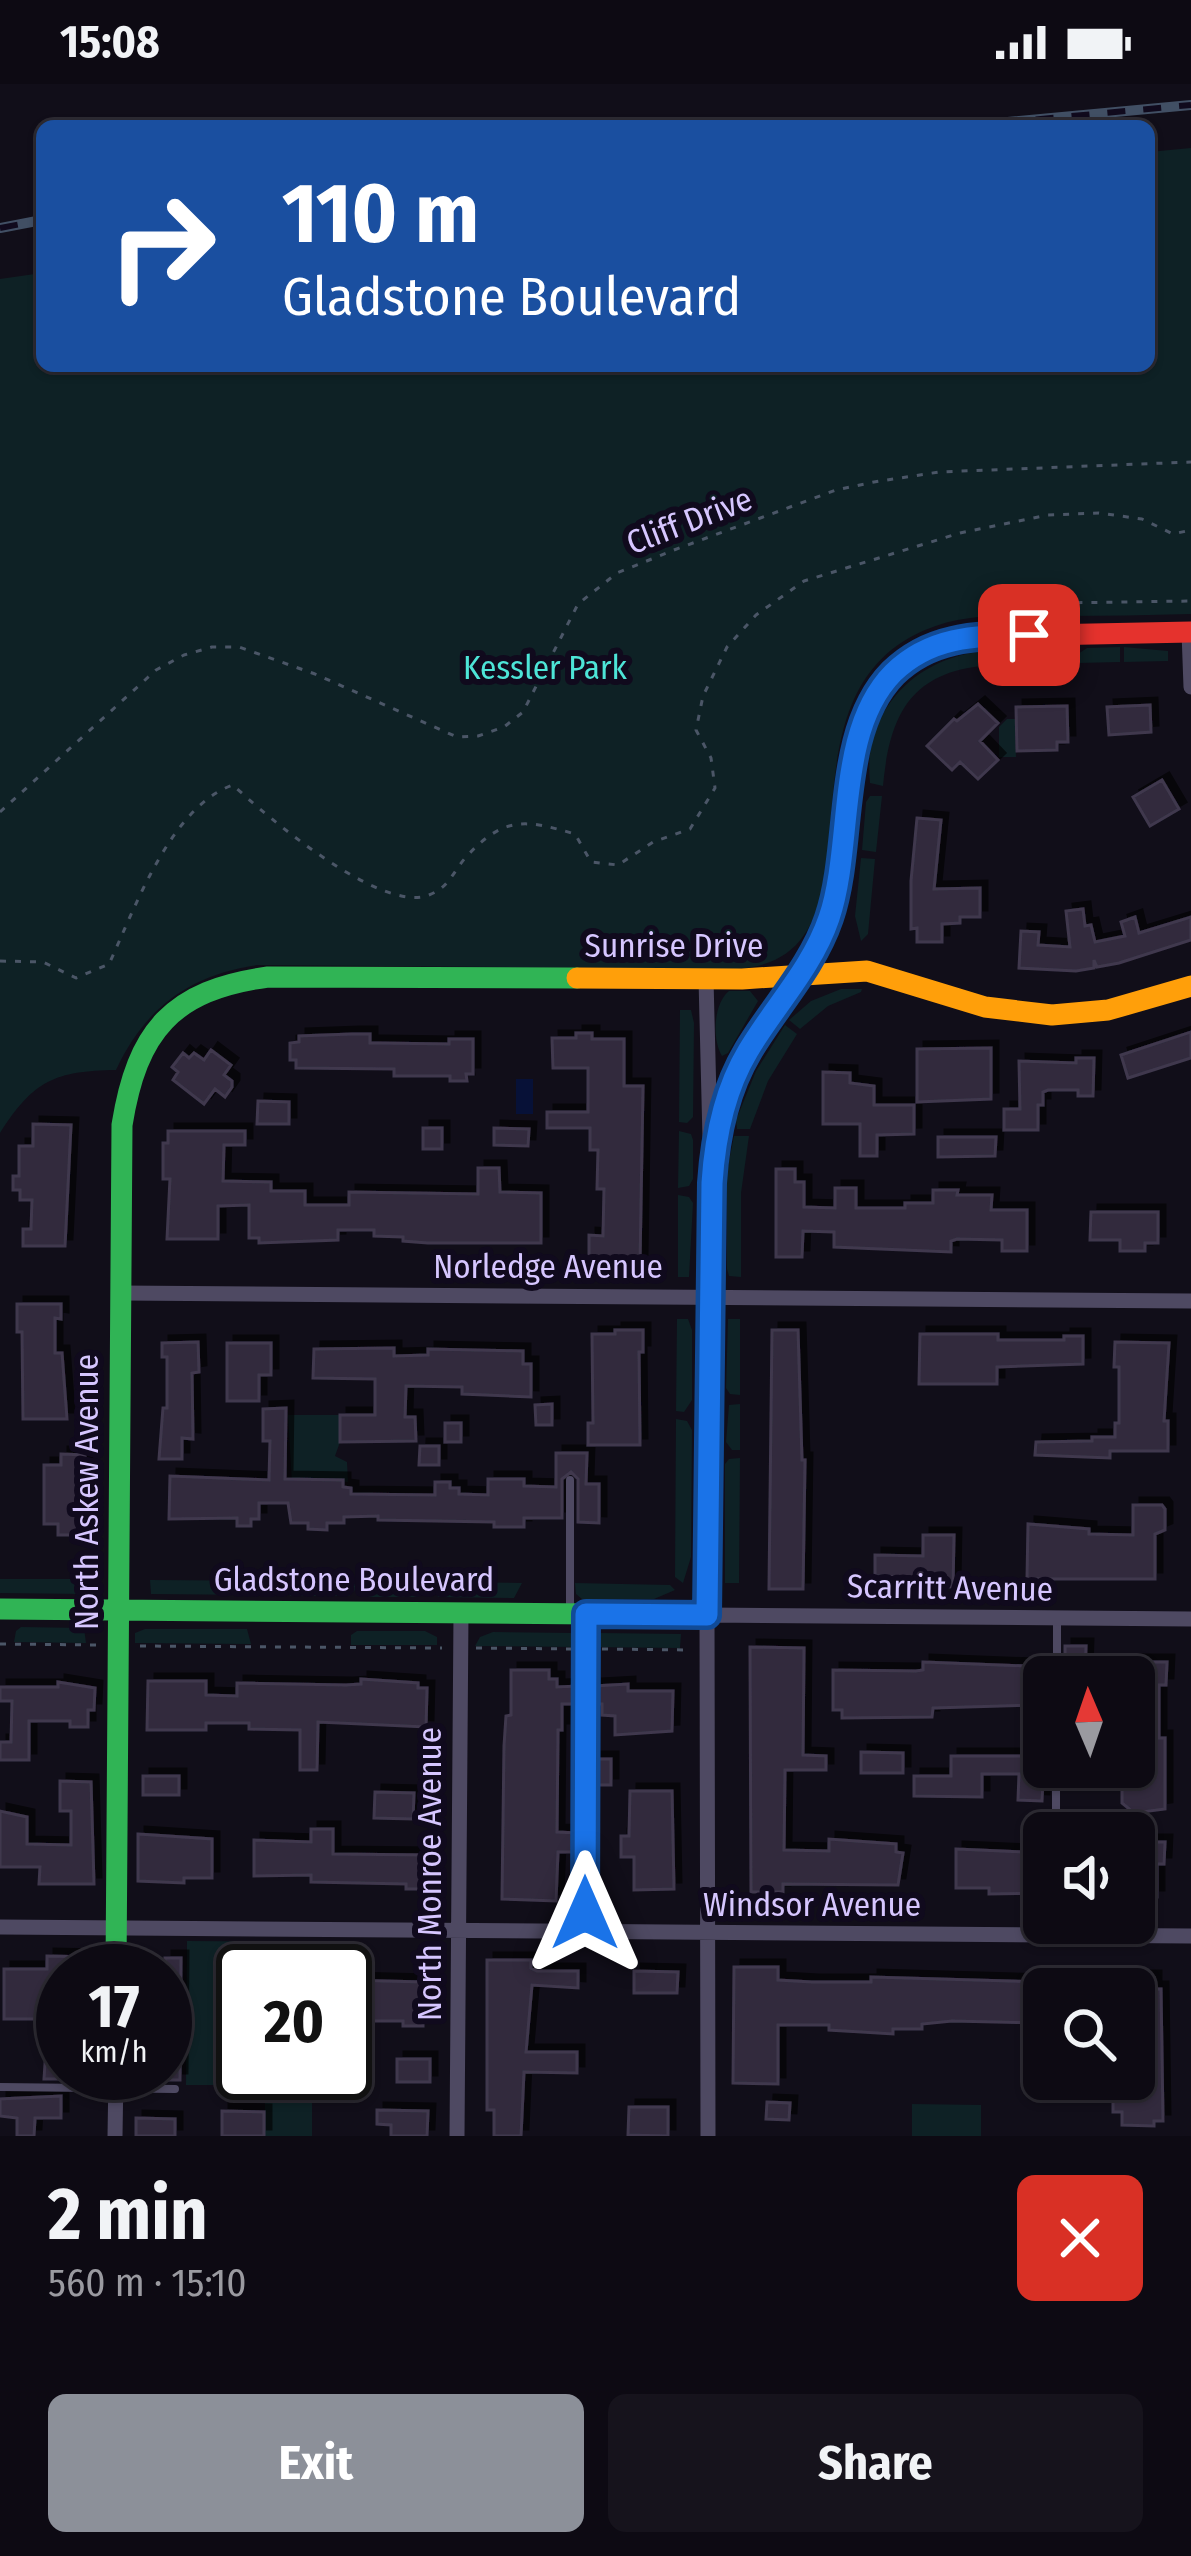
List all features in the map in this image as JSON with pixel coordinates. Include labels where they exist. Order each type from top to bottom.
[{"type":"street","points":[[712,1183],[720,1120],[731,1086],[799,976],[831,913],[868,712],[890,676],[933,644],[963,637],[1190,632],[1191,687]]},
{"type":"street","name":"Sunrise Drive","points":[[160,1022],[203,990],[248,978],[706,979],[867,970],[986,1007],[1052,1015],[1108,1010],[1191,986]]},
{"type":"street","points":[[706,979],[712,1183],[708,2136]]},
{"type":"street","name":"North Askew Avenue","points":[[116,1944],[125,1095],[133,1065],[160,1022]]},
{"type":"street","name":"Norledge Avenue","points":[[120,1293],[1191,1301]]},
{"type":"street","name":"Gladstone Boulevard","points":[[0,1609],[707,1615]]},
{"type":"street","name":"North Monroe Avenue","points":[[457,2136],[461,1613]]},
{"type":"street","name":"Scarritt Avenue","points":[[707,1615],[1191,1619]]},
{"type":"street","name":"Windsor Avenue","points":[[0,1928],[709,1934],[1023,1929]]},
{"type":"street","name":"Windsor Avenue","points":[[1155,1934],[1191,1936]]},
{"type":"street","points":[[115,2136],[116,2100]]},
{"type":"lane","points":[[570,1480],[578,1614],[586,1649],[585,1933]]},
{"type":"lane","points":[[1057,1618],[1057,1656]]},
{"type":"lane","points":[[0,2087],[36,2085]]},
{"type":"path","name":"Cliff Drive","points":[[0,812],[156,670],[184,655],[212,647],[239,647],[316,674],[457,737],[478,736],[504,727],[524,712],[578,604],[617,573],[674,550],[836,490],[874,482],[939,472],[1191,462]]},
{"type":"path","points":[[0,962],[43,962],[76,978],[109,964],[144,885],[176,835],[211,792],[232,785],[289,834],[383,892],[424,897],[449,884],[466,857],[497,830],[531,821],[575,834],[590,862],[618,865],[653,842],[690,829],[715,788],[711,758],[696,730],[703,697],[727,646],[756,615],[803,580],[960,533],[1048,515],[1099,513],[1142,519],[1173,534],[1191,530]]},
{"type":"path","points":[[1036,616],[1055,603],[1191,601]]},
{"type":"path","points":[[0,1644],[698,1650]]},
{"type":"green space","name":"Kessler Park","points":[[1191,148],[1191,614],[975,617],[925,630],[877,664],[849,711],[836,765],[825,875],[812,921],[785,954],[737,969],[257,965],[233,970],[190,986],[155,1012],[116,1070],[77,1073],[48,1082],[24,1101],[0,1133],[0,279],[36,274],[36,372],[1155,372],[1155,151]]},
{"type":"green space","points":[[1120,647],[1120,662],[1078,663],[1078,654],[1087,648]]},
{"type":"green space","points":[[1124,647],[1168,651],[1168,661],[1124,662]]},
{"type":"green space","points":[[1064,649],[1070,663],[1026,664],[1028,652]]},
{"type":"green space","points":[[990,651],[997,665],[945,674],[912,698],[892,735],[883,786],[870,783],[875,732],[900,690],[940,662]]},
{"type":"green space","points":[[1015,719],[1016,757],[999,757],[999,727]]},
{"type":"green space","points":[[870,796],[882,796],[876,852],[862,850]]},
{"type":"green space","points":[[861,858],[875,859],[868,934],[861,941],[855,916]]},
{"type":"green space","points":[[841,989],[862,989],[828,1006],[800,1029],[789,1020],[811,1001]]},
{"type":"green space","points":[[729,991],[750,991],[758,1001],[722,1056],[716,1022]]},
{"type":"green space","points":[[680,1010],[691,1010],[694,1023],[693,1117],[687,1123],[679,1122]]},
{"type":"green space","points":[[785,1025],[797,1034],[768,1081],[750,1129],[737,1129],[736,1120],[756,1071]]},
{"type":"green space","points":[[679,1131],[691,1134],[693,1140],[693,1179],[689,1186],[678,1188]]},
{"type":"green space","points":[[734,1136],[749,1136],[741,1193],[741,1277],[729,1276],[727,1269],[727,1171]]},
{"type":"green space","points":[[678,1195],[693,1203],[689,1277],[678,1277]]},
{"type":"green space","points":[[677,1319],[688,1319],[692,1330],[692,1400],[684,1412],[676,1411]]},
{"type":"green space","points":[[728,1319],[740,1319],[740,1395],[726,1388]]},
{"type":"green space","points":[[740,1404],[740,1450],[732,1450],[726,1442],[729,1405]]},
{"type":"green space","points":[[288,1415],[340,1415],[335,1456],[347,1462],[348,1482],[312,1479],[292,1483]]},
{"type":"green space","points":[[676,1419],[687,1421],[692,1430],[691,1557],[683,1583],[675,1577]]},
{"type":"green space","points":[[740,1458],[739,1583],[725,1583],[725,1464]]},
{"type":"green space","points":[[0,1579],[86,1579],[86,1594],[0,1593]]},
{"type":"green space","points":[[150,1580],[277,1581],[277,1588],[270,1595],[151,1594]]},
{"type":"green space","points":[[284,1581],[355,1582],[355,1590],[349,1596],[290,1596]]},
{"type":"green space","points":[[364,1582],[424,1582],[418,1597],[369,1597]]},
{"type":"green space","points":[[431,1582],[522,1583],[514,1598],[438,1597]]},
{"type":"green space","points":[[575,1583],[670,1585],[675,1590],[654,1599],[582,1599]]},
{"type":"green space","points":[[21,1627],[84,1628],[86,1643],[14,1642]]},
{"type":"green space","points":[[145,1629],[247,1629],[251,1644],[135,1643],[135,1633]]},
{"type":"green space","points":[[357,1631],[425,1631],[437,1637],[437,1645],[351,1645],[351,1635]]},
{"type":"green space","points":[[493,1632],[573,1633],[579,1647],[475,1646],[480,1637]]},
{"type":"green space","points":[[681,1634],[680,1648],[590,1647],[592,1636]]},
{"type":"green space","points":[[338,1942],[216,1944],[216,2085],[192,2085],[192,1944],[187,1944]]},
{"type":"green space","points":[[265,2100],[312,2100],[312,2136],[265,2136]]},
{"type":"green space","points":[[912,2104],[981,2105],[981,2136],[912,2136]]},
{"type":"water","points":[[516,1079],[533,1079],[533,1114],[516,1114]]},
{"type":"building","points":[[978,704],[998,723],[980,741],[998,760],[978,779],[960,762],[952,770],[927,746],[954,719]]},
{"type":"building","points":[[1150,705],[1151,732],[1109,735],[1107,707]]},
{"type":"building","points":[[1067,706],[1068,742],[1057,742],[1057,750],[1017,751],[1016,707]]},
{"type":"building","points":[[1162,780],[1179,809],[1150,826],[1133,797]]},
{"type":"building","points":[[917,818],[941,820],[934,889],[980,888],[980,917],[960,917],[960,923],[942,924],[942,942],[917,942],[917,928],[911,929]]},
{"type":"building","points":[[1083,909],[1085,926],[1091,925],[1095,942],[1125,936],[1121,922],[1135,917],[1139,933],[1191,917],[1191,940],[1119,963],[1097,967],[1094,960],[1094,968],[1076,971],[1019,968],[1021,931],[1039,932],[1038,945],[1070,947],[1066,911]]},
{"type":"building","points":[[1191,1032],[1191,1058],[1128,1078],[1121,1055]]},
{"type":"building","points":[[576,1033],[592,1033],[592,1039],[624,1039],[624,1086],[643,1086],[640,1262],[589,1261],[589,1235],[603,1236],[604,1189],[597,1189],[598,1150],[590,1150],[590,1128],[547,1128],[547,1112],[588,1112],[588,1068],[553,1068],[552,1038],[576,1038]]},
{"type":"building","points":[[370,1034],[370,1043],[449,1044],[449,1039],[473,1039],[473,1074],[466,1074],[467,1081],[450,1081],[450,1076],[394,1076],[394,1069],[296,1068],[296,1060],[290,1060],[290,1043],[299,1042],[299,1036]]},
{"type":"building","points":[[991,1048],[991,1099],[917,1102],[917,1049]]},
{"type":"building","points":[[211,1050],[231,1065],[224,1075],[232,1087],[225,1097],[215,1089],[204,1104],[173,1080],[178,1072],[172,1067],[183,1053],[204,1060]]},
{"type":"building","points":[[1076,1058],[1094,1058],[1093,1096],[1078,1096],[1078,1090],[1048,1090],[1043,1092],[1043,1105],[1038,1105],[1038,1130],[1004,1130],[1004,1109],[1020,1109],[1019,1061],[1076,1063]]},
{"type":"building","points":[[823,1072],[850,1073],[850,1083],[874,1086],[874,1105],[914,1105],[914,1134],[877,1135],[877,1156],[860,1156],[860,1124],[823,1124]]},
{"type":"building","points":[[258,1101],[289,1102],[289,1124],[257,1124]]},
{"type":"building","points":[[33,1124],[71,1125],[65,1246],[23,1246],[23,1229],[31,1229],[32,1200],[20,1200],[20,1190],[13,1190],[13,1176],[19,1176],[19,1146],[33,1146]]},
{"type":"building","points":[[423,1128],[442,1128],[442,1149],[423,1149]]},
{"type":"building","points":[[494,1128],[529,1129],[528,1146],[494,1145]]},
{"type":"building","points":[[168,1131],[245,1131],[245,1145],[224,1145],[223,1181],[271,1182],[271,1191],[305,1191],[305,1205],[349,1205],[349,1192],[478,1194],[478,1168],[499,1168],[500,1192],[541,1193],[541,1243],[428,1243],[374,1236],[374,1230],[338,1230],[338,1240],[259,1243],[259,1238],[249,1238],[249,1205],[218,1206],[218,1239],[167,1239],[170,1179],[163,1179],[163,1143],[168,1143]]},
{"type":"building","points":[[938,1137],[996,1137],[995,1156],[938,1157]]},
{"type":"building","points":[[776,1169],[795,1169],[795,1182],[804,1182],[804,1207],[835,1208],[835,1188],[856,1188],[856,1208],[933,1203],[933,1190],[992,1195],[991,1210],[1027,1210],[1027,1251],[1002,1251],[1002,1240],[957,1239],[951,1241],[951,1252],[834,1247],[834,1232],[803,1231],[802,1257],[776,1257]]},
{"type":"building","points":[[1091,1212],[1158,1212],[1158,1243],[1145,1243],[1145,1251],[1120,1251],[1120,1240],[1090,1240]]},
{"type":"building","points":[[17,1304],[61,1304],[61,1319],[55,1318],[55,1353],[62,1353],[67,1419],[23,1419]]},
{"type":"building","points":[[615,1330],[643,1330],[640,1445],[588,1445],[588,1423],[593,1423],[592,1334],[615,1334]]},
{"type":"building","points":[[772,1330],[798,1330],[805,1460],[803,1589],[769,1589]]},
{"type":"building","points":[[920,1334],[998,1334],[998,1340],[1083,1336],[1083,1364],[997,1367],[997,1384],[919,1384]]},
{"type":"building","points":[[198,1342],[199,1372],[192,1373],[193,1439],[182,1438],[182,1459],[159,1459],[163,1408],[167,1408],[167,1357],[162,1357],[162,1343]]},
{"type":"building","points":[[1115,1342],[1169,1343],[1164,1421],[1168,1421],[1168,1451],[1110,1451],[1110,1458],[1035,1455],[1036,1442],[1115,1437],[1119,1367],[1114,1367]]},
{"type":"building","points":[[227,1343],[271,1343],[271,1375],[259,1375],[259,1401],[227,1401]]},
{"type":"building","points":[[394,1348],[394,1356],[428,1355],[428,1349],[523,1351],[523,1364],[531,1364],[531,1397],[462,1394],[462,1387],[406,1386],[405,1417],[415,1417],[416,1441],[340,1442],[340,1415],[375,1415],[375,1379],[313,1378],[314,1349]]},
{"type":"building","points":[[552,1404],[552,1425],[536,1425],[535,1405]]},
{"type":"building","points":[[286,1408],[285,1479],[343,1480],[351,1494],[435,1495],[435,1482],[450,1482],[459,1494],[488,1495],[488,1479],[524,1479],[524,1486],[556,1487],[556,1453],[587,1453],[586,1484],[599,1484],[599,1523],[578,1522],[578,1479],[571,1472],[562,1479],[562,1518],[524,1518],[524,1527],[378,1520],[378,1516],[344,1517],[344,1523],[327,1523],[327,1530],[308,1529],[308,1523],[291,1523],[288,1503],[259,1503],[259,1519],[251,1519],[251,1526],[237,1526],[237,1518],[169,1519],[170,1476],[269,1480],[270,1441],[263,1441],[263,1409]]},
{"type":"building","points":[[445,1423],[461,1423],[461,1442],[445,1442]]},
{"type":"building","points":[[420,1446],[439,1446],[439,1465],[419,1465]]},
{"type":"building","points":[[61,1454],[85,1455],[84,1535],[58,1535],[58,1524],[44,1524],[44,1465],[61,1465]]},
{"type":"building","points":[[1133,1505],[1165,1509],[1165,1530],[1155,1534],[1155,1579],[1027,1579],[1028,1524],[1133,1535]]},
{"type":"building","points":[[923,1535],[954,1535],[953,1587],[923,1586],[923,1577],[875,1576],[875,1555],[923,1556]]},
{"type":"building","points":[[1065,1646],[1086,1646],[1086,1656],[1065,1656]]},
{"type":"building","points":[[750,1647],[804,1648],[803,1755],[826,1756],[826,1770],[785,1770],[784,1850],[829,1851],[829,1839],[896,1844],[896,1852],[903,1853],[898,1885],[783,1884],[783,1892],[751,1892]]},
{"type":"building","points":[[923,1662],[1023,1666],[1023,1705],[933,1708],[932,1717],[842,1718],[842,1710],[833,1710],[833,1670],[923,1670]]},
{"type":"building","points":[[1155,1662],[1167,1662],[1166,1685],[1159,1685],[1165,1809],[1133,1812],[1122,1803],[1122,1788],[1155,1788]]},
{"type":"building","points":[[511,1670],[549,1670],[549,1679],[557,1679],[557,1687],[578,1686],[578,1704],[562,1704],[562,1730],[558,1730],[557,1832],[577,1833],[577,1852],[558,1852],[556,1901],[502,1899],[504,1746],[506,1716],[511,1715]]},
{"type":"building","points":[[361,1679],[418,1683],[418,1688],[427,1688],[426,1727],[318,1722],[317,1770],[300,1770],[300,1730],[206,1723],[206,1730],[147,1730],[148,1681],[206,1681],[206,1695],[237,1696],[237,1683],[346,1685],[361,1684]]},
{"type":"building","points":[[58,1682],[95,1688],[88,1727],[70,1727],[70,1721],[29,1721],[29,1760],[0,1760],[0,1742],[11,1742],[12,1701],[0,1701],[0,1687],[58,1687]]},
{"type":"building","points":[[628,1684],[628,1691],[673,1691],[672,1731],[615,1735],[615,1716],[602,1715],[602,1704],[595,1704],[595,1686]]},
{"type":"building","points":[[861,1752],[903,1753],[903,1773],[861,1773]]},
{"type":"building","points":[[951,1756],[1023,1756],[1023,1788],[1043,1788],[1042,1801],[1018,1800],[1019,1774],[982,1774],[982,1797],[914,1796],[914,1776],[951,1776]]},
{"type":"building","points":[[595,1759],[611,1759],[611,1785],[594,1785]]},
{"type":"building","points":[[143,1776],[179,1776],[179,1795],[143,1795]]},
{"type":"building","points":[[60,1781],[91,1782],[94,1884],[39,1884],[40,1867],[0,1867],[0,1811],[27,1817],[27,1844],[71,1845],[71,1811],[60,1811]]},
{"type":"building","points":[[630,1791],[672,1791],[674,1889],[634,1890],[634,1857],[621,1857],[621,1836],[629,1836]]},
{"type":"building","points":[[375,1792],[414,1793],[413,1819],[374,1818]]},
{"type":"building","points":[[311,1829],[333,1829],[333,1854],[428,1855],[428,1889],[406,1889],[406,1884],[311,1882],[311,1875],[254,1876],[254,1840],[311,1842]]},
{"type":"building","points":[[138,1834],[212,1839],[212,1878],[184,1878],[184,1883],[138,1881]]},
{"type":"building","points":[[1155,1842],[1165,1842],[1164,1864],[1157,1864],[1157,1897]]},
{"type":"building","points":[[956,1849],[1023,1852],[1023,1893],[956,1888]]},
{"type":"building","points":[[487,1960],[531,1960],[531,1968],[537,1971],[578,1971],[578,1988],[532,1985],[526,2052],[577,2052],[577,2073],[524,2072],[521,2136],[494,2136],[494,2110],[487,2110]]},
{"type":"building","points":[[734,1967],[778,1967],[778,1980],[812,1982],[871,1982],[871,1977],[1023,1981],[1023,2023],[952,2021],[922,2024],[922,2029],[893,2029],[893,2034],[829,2030],[829,2025],[778,2025],[778,2084],[733,2083]]},
{"type":"building","points":[[4,1969],[36,1969],[36,2019],[4,2019]]},
{"type":"building","points":[[634,1971],[678,1972],[677,1993],[634,1993]]},
{"type":"building","points":[[372,1981],[423,1982],[423,2026],[373,2021]]},
{"type":"building","points":[[1155,1989],[1161,1989],[1163,2121],[1154,2121],[1154,2126],[1122,2125],[1122,2112],[1113,2112],[1113,2100],[1155,2100]]},
{"type":"building","points":[[397,2059],[430,2059],[430,2082],[397,2082]]},
{"type":"building","points":[[0,2099],[61,2100],[61,2118],[35,2118],[34,2136],[17,2136],[17,2118],[0,2116]]},
{"type":"building","points":[[767,2102],[790,2103],[789,2120],[766,2119]]},
{"type":"building","points":[[629,2107],[668,2107],[668,2136],[628,2135]]},
{"type":"building","points":[[377,2110],[428,2111],[427,2136],[391,2136],[391,2125],[377,2124]]},
{"type":"building","points":[[222,2111],[264,2112],[264,2136],[222,2136]]},
{"type":"building","points":[[136,2118],[175,2119],[175,2136],[136,2136]]},
{"type":"railway","points":[[1029,120],[1191,105]]},
{"type":"railway","points":[[0,228],[36,221]]},
{"type":"traffic: fast","points":[[0,1609],[707,1615],[714,1150],[740,1066],[824,933],[837,888],[849,789]]},
{"type":"traffic: fast","points":[[116,1944],[122,1125],[149,1040],[184,1005],[207,992],[268,977],[577,978]]},
{"type":"traffic: slow","points":[[577,978],[742,979],[867,971],[985,1007],[1052,1015],[1108,1010],[1191,986]]},
{"type":"traffic: jam","points":[[849,789],[860,739],[880,693],[912,658],[934,646],[981,636],[1191,632]]},
{"type":"route","points":[[585,1913],[586,1614],[707,1615],[712,1183],[714,1150],[731,1086],[822,938],[831,913],[861,733],[877,694],[890,676],[933,644],[963,637],[1029,635]]}]
